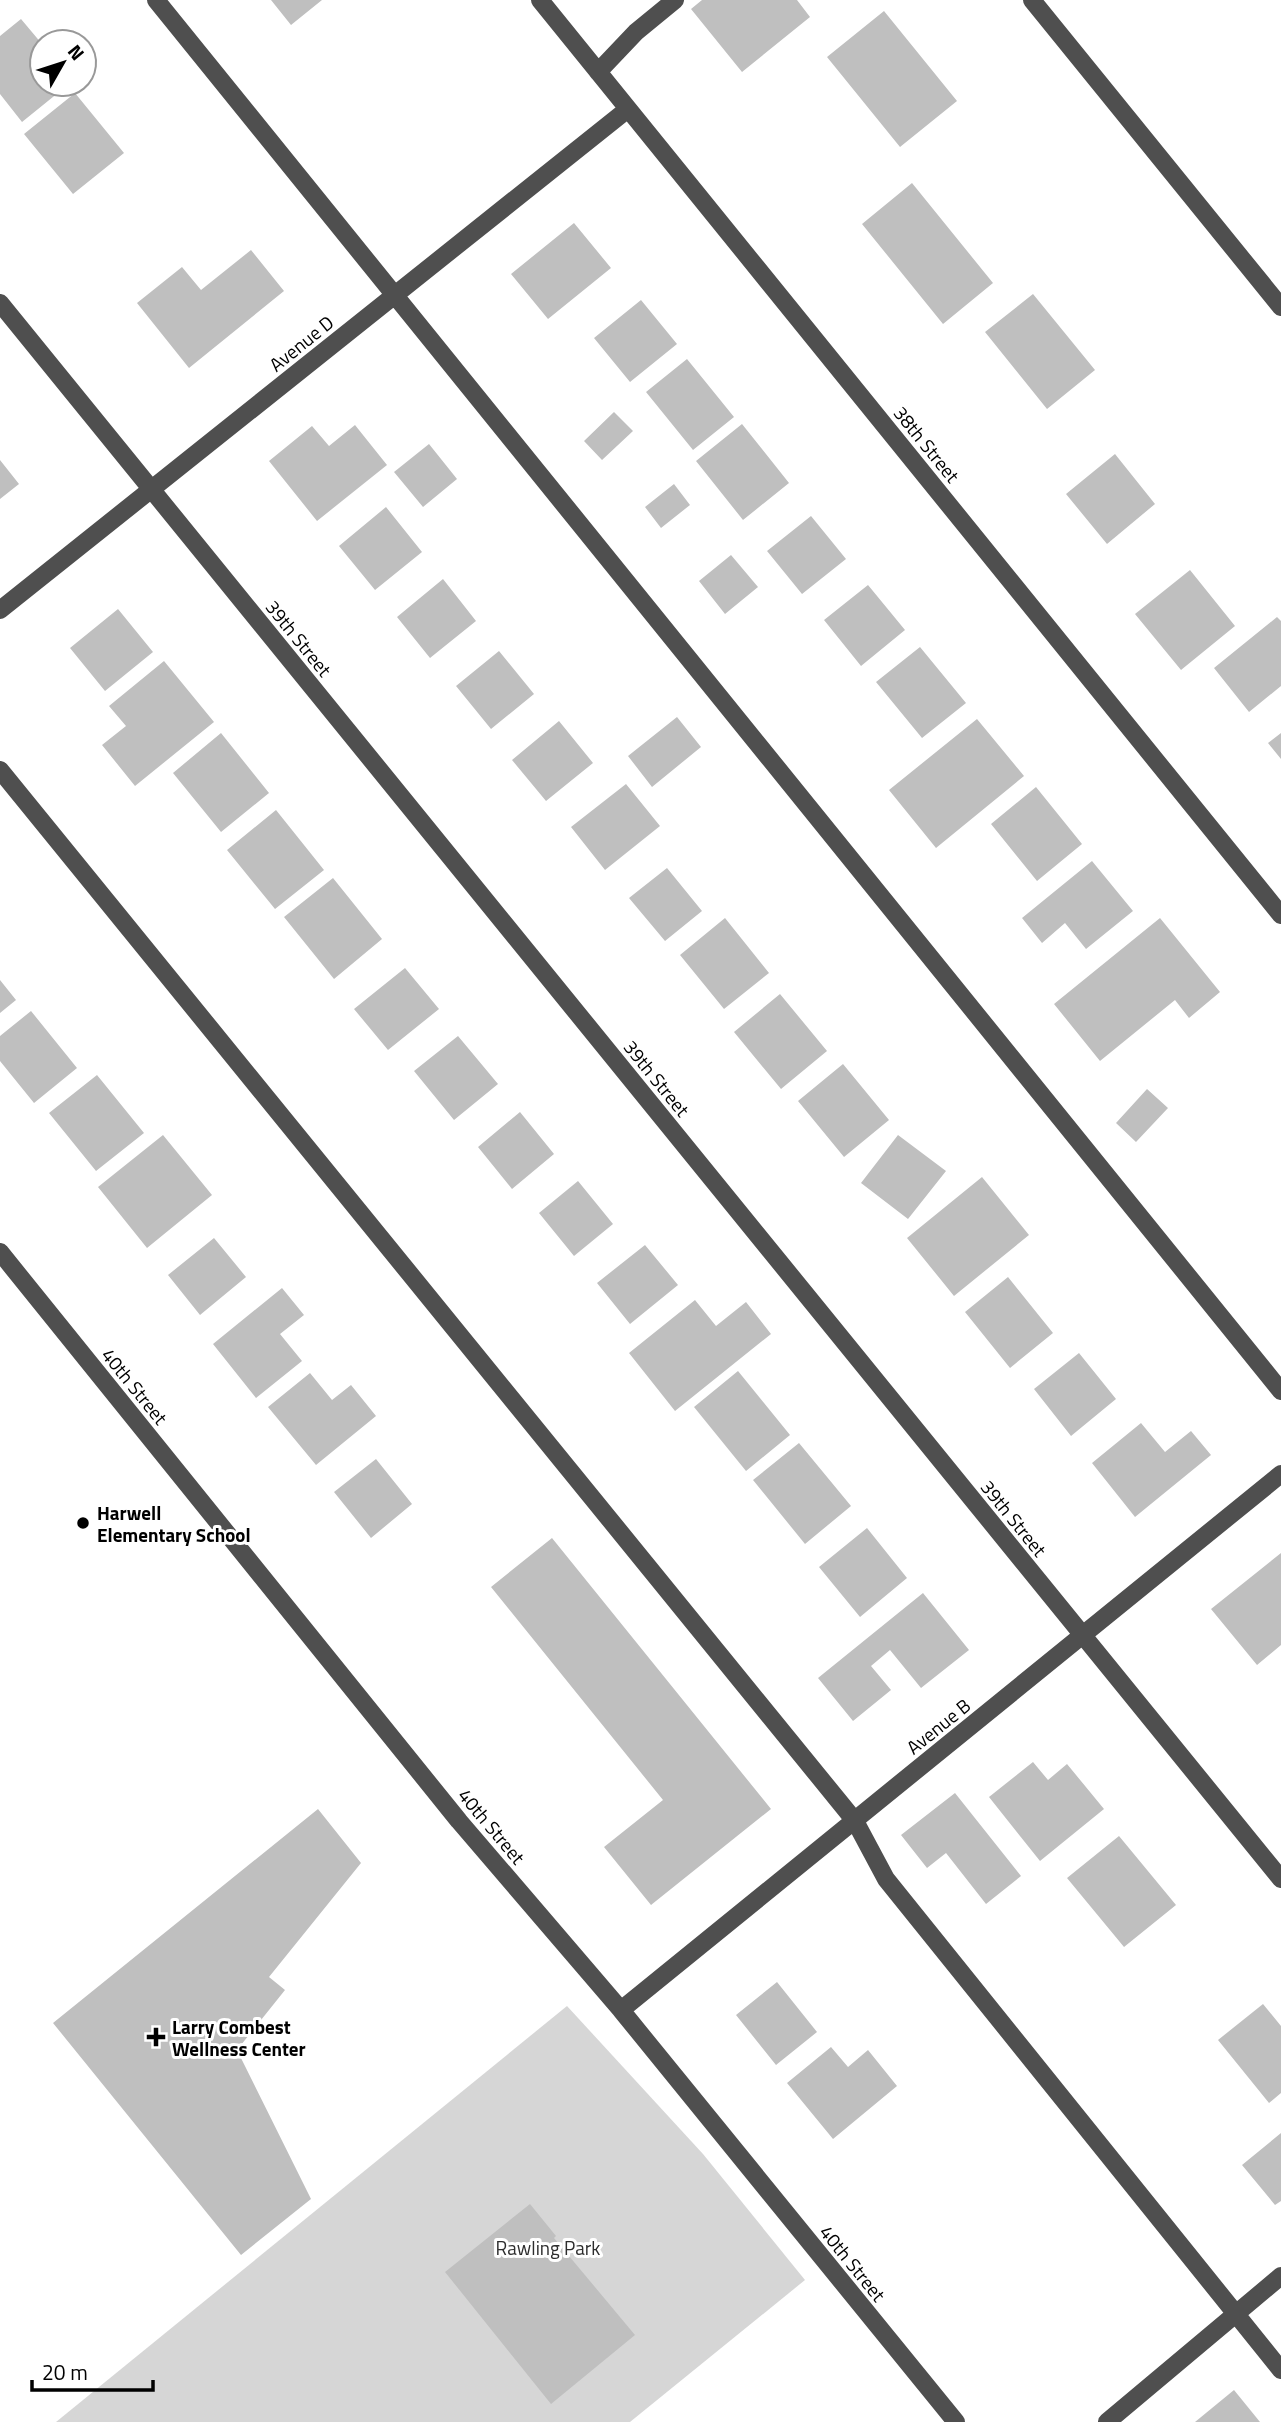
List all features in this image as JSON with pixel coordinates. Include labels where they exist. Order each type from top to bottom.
[{"type":"street","points":[[156,0],[1281,1391]]},
{"type":"street","name":"38th Street","points":[[540,0],[1281,915]]},
{"type":"street","points":[[598,72],[636,32],[675,0]]},
{"type":"street","points":[[1032,0],[1281,307]]},
{"type":"street","name":"Avenue D","points":[[0,610],[628,109]]},
{"type":"street","name":"39th Street","points":[[0,303],[1281,1879]]},
{"type":"street","points":[[0,770],[855,1821],[886,1879],[1281,2370]]},
{"type":"street","name":"40th Street","points":[[0,1252],[442,1799],[621,2010],[956,2422]]},
{"type":"street","name":"Avenue B","points":[[621,2010],[1281,1474]]},
{"type":"street","points":[[1107,2422],[1281,2276]]},
{"type":"green space","name":"Rawling Park","points":[[567,2006],[703,2154],[805,2280],[630,2422],[56,2422]]},
{"type":"building","points":[[271,0],[322,0],[291,25]]},
{"type":"building","points":[[702,0],[797,0],[810,17],[742,72],[691,9]]},
{"type":"building","points":[[884,11],[957,101],[900,147],[827,57]]},
{"type":"building","points":[[21,19],[29,28],[28,98],[52,98],[22,122],[0,94],[0,36]]},
{"type":"building","points":[[69,98],[79,98],[124,153],[73,194],[24,134]]},
{"type":"building","points":[[912,183],[993,283],[943,324],[862,224]]},
{"type":"building","points":[[574,223],[611,268],[548,319],[511,274]]},
{"type":"building","points":[[251,250],[284,291],[189,368],[137,303],[182,267],[201,290]]},
{"type":"building","points":[[1033,294],[1095,370],[1047,409],[985,332]]},
{"type":"building","points":[[641,300],[677,344],[630,382],[594,338]]},
{"type":"building","points":[[687,359],[734,417],[693,450],[646,392]]},
{"type":"building","points":[[614,412],[633,431],[602,460],[584,441]]},
{"type":"building","points":[[742,424],[789,483],[743,520],[696,461]]},
{"type":"building","points":[[355,425],[387,465],[317,521],[269,461],[312,426],[329,446]]},
{"type":"building","points":[[429,444],[457,479],[423,507],[394,472]]},
{"type":"building","points":[[1115,454],[1155,504],[1107,544],[1066,494]]},
{"type":"building","points":[[0,460],[19,484],[0,499]]},
{"type":"building","points":[[674,484],[690,505],[661,528],[645,507]]},
{"type":"building","points":[[386,507],[422,552],[375,590],[339,546]]},
{"type":"building","points":[[811,516],[846,559],[802,594],[767,551]]},
{"type":"building","points":[[731,555],[758,587],[725,614],[699,581]]},
{"type":"building","points":[[1190,570],[1235,626],[1181,670],[1135,614]]},
{"type":"building","points":[[443,579],[476,621],[430,658],[397,617]]},
{"type":"building","points":[[868,585],[905,630],[861,666],[824,620]]},
{"type":"building","points":[[118,609],[153,652],[105,691],[70,648]]},
{"type":"building","points":[[1277,617],[1281,621],[1281,686],[1249,712],[1214,668]]},
{"type":"building","points":[[920,647],[966,703],[922,738],[876,682]]},
{"type":"building","points":[[499,651],[534,694],[491,729],[456,686]]},
{"type":"building","points":[[164,661],[214,722],[135,786],[102,745],[126,726],[109,706]]},
{"type":"building","points":[[677,717],[701,747],[652,787],[628,756]]},
{"type":"building","points":[[977,719],[1024,776],[936,848],[889,790]]},
{"type":"building","points":[[559,721],[593,763],[546,801],[512,760]]},
{"type":"building","points":[[221,733],[269,793],[221,832],[173,773]]},
{"type":"building","points":[[1281,733],[1281,759],[1268,743]]},
{"type":"building","points":[[626,784],[660,826],[605,870],[571,827]]},
{"type":"building","points":[[1036,787],[1082,844],[1037,881],[991,824]]},
{"type":"building","points":[[276,810],[324,870],[275,909],[227,850]]},
{"type":"building","points":[[1092,861],[1133,911],[1086,949],[1065,923],[1042,943],[1022,918]]},
{"type":"building","points":[[667,868],[702,911],[665,941],[629,898]]},
{"type":"building","points":[[333,878],[382,939],[334,979],[284,917]]},
{"type":"building","points":[[725,918],[769,973],[724,1009],[680,955]]},
{"type":"building","points":[[1160,918],[1220,992],[1189,1018],[1175,1000],[1100,1061],[1054,1004]]},
{"type":"building","points":[[405,968],[439,1009],[388,1050],[354,1009]]},
{"type":"building","points":[[0,980],[16,1000],[0,1013]]},
{"type":"building","points":[[780,994],[827,1051],[781,1089],[734,1032]]},
{"type":"building","points":[[31,1011],[77,1068],[34,1103],[0,1061],[0,1036]]},
{"type":"building","points":[[458,1036],[498,1084],[454,1120],[414,1071]]},
{"type":"building","points":[[843,1064],[889,1120],[844,1157],[798,1101]]},
{"type":"building","points":[[97,1075],[144,1133],[96,1171],[49,1113]]},
{"type":"building","points":[[1147,1089],[1168,1108],[1136,1142],[1116,1123]]},
{"type":"building","points":[[520,1112],[554,1154],[512,1189],[478,1147]]},
{"type":"building","points":[[163,1135],[212,1195],[147,1248],[98,1187]]},
{"type":"building","points":[[898,1135],[946,1171],[908,1219],[861,1183]]},
{"type":"building","points":[[982,1177],[1029,1235],[954,1296],[907,1238]]},
{"type":"building","points":[[578,1181],[613,1224],[574,1256],[539,1213]]},
{"type":"building","points":[[214,1238],[246,1277],[200,1315],[168,1275]]},
{"type":"building","points":[[645,1245],[678,1285],[630,1324],[597,1283]]},
{"type":"building","points":[[1008,1277],[1053,1333],[1010,1368],[965,1312]]},
{"type":"building","points":[[282,1288],[304,1315],[280,1334],[302,1361],[256,1398],[213,1344]]},
{"type":"building","points":[[695,1300],[716,1326],[746,1302],[771,1334],[675,1411],[629,1353]]},
{"type":"building","points":[[1079,1353],[1116,1399],[1071,1436],[1034,1389]]},
{"type":"building","points":[[738,1371],[790,1435],[746,1471],[694,1407]]},
{"type":"building","points":[[310,1373],[332,1400],[351,1385],[376,1416],[316,1465],[268,1407]]},
{"type":"building","points":[[1141,1423],[1165,1452],[1191,1431],[1211,1455],[1135,1517],[1092,1463]]},
{"type":"building","points":[[799,1443],[851,1506],[805,1544],[753,1480]]},
{"type":"building","points":[[376,1459],[412,1504],[371,1538],[334,1492]]},
{"type":"building","points":[[867,1528],[907,1578],[860,1617],[819,1567]]},
{"type":"building","points":[[552,1538],[771,1809],[651,1905],[604,1847],[663,1800],[491,1587]]},
{"type":"building","points":[[1281,1553],[1281,1645],[1257,1665],[1211,1609]]},
{"type":"building","points":[[923,1593],[969,1650],[921,1688],[890,1650],[871,1666],[891,1690],[853,1721],[818,1678]]},
{"type":"building","points":[[1033,1762],[1048,1780],[1067,1764],[1104,1809],[1040,1861],[989,1797]]},
{"type":"building","points":[[955,1793],[1021,1876],[986,1904],[946,1853],[927,1868],[901,1835]]},
{"type":"building","name":"Larry Combest Wellness Center","points":[[318,1809],[361,1863],[269,1977],[285,1990],[237,2050],[311,2199],[241,2255],[53,2023]]},
{"type":"building","points":[[1119,1836],[1176,1905],[1124,1947],[1067,1878]]},
{"type":"building","points":[[777,1982],[817,2032],[776,2065],[736,2015]]},
{"type":"building","points":[[1263,2004],[1281,2026],[1281,2093],[1269,2103],[1218,2040]]},
{"type":"building","points":[[831,2047],[848,2067],[868,2050],[897,2086],[833,2139],[787,2083]]},
{"type":"building","points":[[1281,2133],[1281,2201],[1275,2205],[1242,2165]]},
{"type":"building","points":[[530,2204],[556,2236],[554,2238],[635,2335],[551,2404],[445,2272]]},
{"type":"building","points":[[1234,2390],[1260,2422],[1195,2422]]},
{"type":"place","name":"Harwell Elementary School","points":[[83,1523]]},
{"type":"place","name":"Larry Combest Wellness Center","points":[[156,2037]]}]
